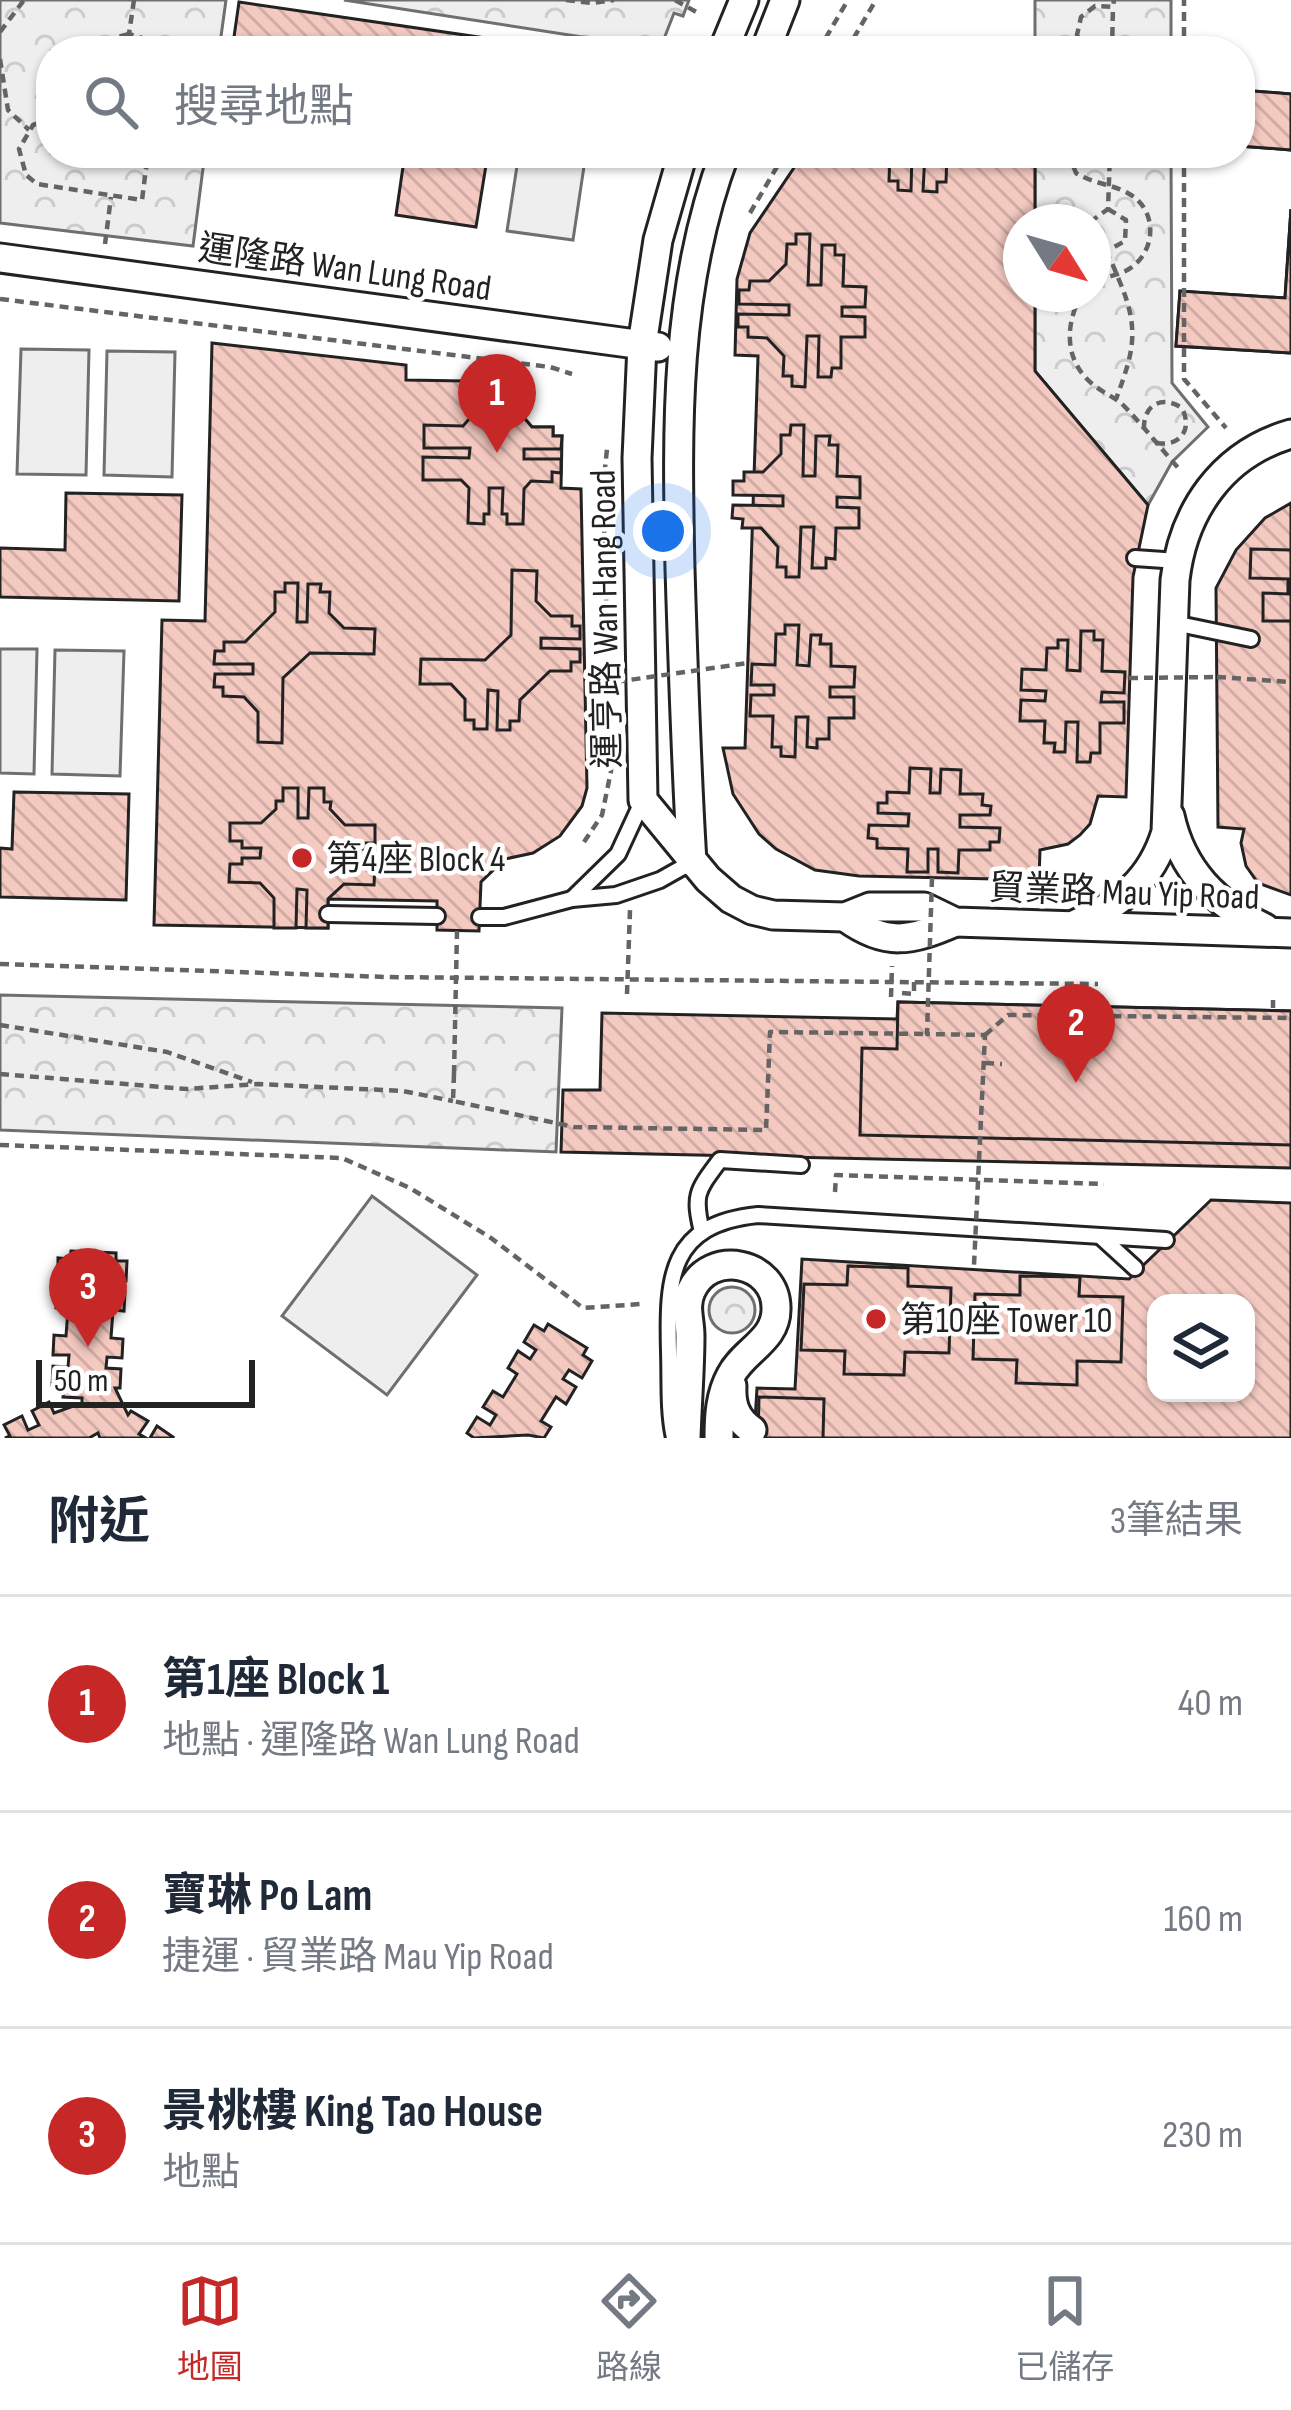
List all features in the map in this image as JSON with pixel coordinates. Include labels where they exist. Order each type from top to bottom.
[{"type":"street","points":[[729,36],[743,0]]},
{"type":"street","points":[[771,36],[784,0]]},
{"type":"street","name":"運亨路 Wan Hang Road","points":[[679,168],[658,240],[642,345],[637,458],[643,800],[692,862]]},
{"type":"street","name":"運亨路 Wan Hang Road","points":[[692,862],[676,464],[680,350],[697,248],[721,168]]},
{"type":"street","name":"運隆路 Wan Lung Road","points":[[0,258],[680,350]]},
{"type":"street","points":[[1072,926],[1113,906],[1136,888],[1160,853],[1169,811],[1178,561],[1194,511],[1222,473],[1262,445],[1291,434]]},
{"type":"street","points":[[1169,811],[1180,848],[1199,881],[1236,914],[1283,933]]},
{"type":"street","name":"貿業路 Mau Yip Road","points":[[692,862],[731,899],[752,910],[845,917],[870,935],[923,936],[955,922],[1283,933]]},
{"type":"street","points":[[686,1438],[689,1296],[703,1275],[730,1264],[763,1276],[776,1304],[767,1337],[733,1370],[723,1391],[719,1438]]},
{"type":"street","points":[[733,1370],[733,1408],[752,1430]]},
{"type":"lane","points":[[1135,558],[1178,561]]},
{"type":"lane","points":[[1174,623],[1251,639]]},
{"type":"lane","points":[[572,899],[618,854],[643,800]]},
{"type":"lane","points":[[480,916],[504,917],[572,899],[616,895],[644,887],[692,862]]},
{"type":"lane","points":[[328,914],[437,916]]},
{"type":"lane","points":[[702,1232],[695,1202],[698,1189],[720,1160],[801,1165]]},
{"type":"lane","points":[[674,1438],[671,1274],[682,1249],[702,1232],[735,1218],[1166,1240]]},
{"type":"lane","points":[[1100,1236],[1135,1268]]},
{"type":"path","points":[[0,32],[24,0]]},
{"type":"path","points":[[129,34],[134,0]]},
{"type":"path","points":[[566,0],[614,0]]},
{"type":"path","points":[[675,0],[698,13]]},
{"type":"path","points":[[827,36],[848,0]]},
{"type":"path","points":[[855,36],[876,0]]},
{"type":"path","points":[[1184,0],[1184,36]]},
{"type":"path","points":[[1077,36],[1081,17],[1096,6],[1114,4],[1113,36]]},
{"type":"path","points":[[122,36],[136,36]]},
{"type":"path","points":[[0,59],[8,110],[28,130]]},
{"type":"path","points":[[36,126],[28,130],[19,149],[20,163],[37,184],[142,200],[146,168]]},
{"type":"path","points":[[750,213],[776,168]]},
{"type":"path","points":[[1074,168],[1076,173],[1134,196],[1149,219],[1151,232],[1142,258],[1111,276]]},
{"type":"path","points":[[1108,204],[1110,168]]},
{"type":"path","points":[[1184,168],[1184,379],[1226,428]]},
{"type":"path","points":[[105,246],[112,196]]},
{"type":"path","points":[[1111,211],[1126,220],[1125,241],[1111,249]]},
{"type":"path","points":[[1111,260],[1134,314],[1132,356],[1116,399]]},
{"type":"path","points":[[0,299],[550,367],[572,374]]},
{"type":"path","points":[[1074,312],[1070,349],[1083,375],[1116,399],[1181,471]]},
{"type":"path","points":[[1144,429],[1147,410],[1155,403],[1165,400],[1182,408],[1186,417],[1183,436],[1176,442],[1156,443]]},
{"type":"path","points":[[584,842],[602,815],[611,771],[602,488],[608,445]]},
{"type":"path","points":[[587,686],[748,663]]},
{"type":"path","points":[[1130,678],[1291,682]]},
{"type":"path","points":[[927,1034],[932,878]]},
{"type":"path","points":[[627,994],[630,908]]},
{"type":"path","points":[[453,1101],[458,931]]},
{"type":"path","points":[[0,964],[386,977],[1098,984]]},
{"type":"path","points":[[902,993],[914,994],[914,982]]},
{"type":"path","points":[[0,1074],[188,1089],[257,1084],[403,1091],[574,1126],[766,1130],[770,1032],[985,1035],[1008,1015],[1291,1018]]},
{"type":"path","points":[[0,1025],[167,1052],[257,1084]]},
{"type":"path","points":[[974,1264],[985,1035]]},
{"type":"path","points":[[985,1063],[1002,1064]]},
{"type":"path","points":[[0,1145],[342,1158],[410,1188],[491,1238],[583,1308],[641,1304]]},
{"type":"path","points":[[835,1192],[836,1175],[1104,1184]]},
{"type":"green space","points":[[0,0],[226,0],[221,36],[36,36],[36,168],[203,168],[193,246],[0,223]]},
{"type":"green space","points":[[344,0],[689,0],[683,16],[674,13],[665,36],[576,36]]},
{"type":"green space","points":[[1035,0],[1171,0],[1171,36],[1035,36]]},
{"type":"green space","points":[[517,168],[584,168],[573,240],[507,231]]},
{"type":"green space","points":[[1035,168],[1171,168],[1172,383],[1208,427],[1172,462],[1148,505],[1035,371],[1035,312],[1111,312],[1111,204],[1035,204]]},
{"type":"green space","points":[[21,349],[89,350],[86,475],[17,474]]},
{"type":"green space","points":[[107,351],[175,352],[172,477],[104,475]]},
{"type":"green space","points":[[0,649],[37,649],[34,774],[0,773]]},
{"type":"green space","points":[[55,650],[124,651],[120,776],[52,774]]},
{"type":"green space","points":[[0,995],[562,1008],[556,1152],[0,1130]]},
{"type":"green space","points":[[372,1196],[477,1275],[387,1395],[282,1316]]},
{"type":"green space","points":[[732,1287],[748,1294],[755,1310],[748,1326],[732,1333],[716,1326],[709,1310],[716,1294]]},
{"type":"building","points":[[239,2],[472,36],[234,36]]},
{"type":"building","points":[[1255,91],[1291,94],[1291,150],[1255,147]]},
{"type":"building","points":[[1255,91],[1291,94],[1291,150],[1255,147]]},
{"type":"building","points":[[403,168],[486,168],[476,227],[396,215]]},
{"type":"building","points":[[794,168],[1035,168],[1035,204],[1003,204],[1003,312],[1035,312],[1035,371],[1148,505],[1133,577],[1126,797],[1098,796],[1090,824],[1080,835],[1068,844],[1040,850],[1039,880],[859,876],[815,870],[759,834],[733,794],[723,748],[745,748],[758,356],[735,355],[737,279],[750,233]]},
{"type":"building","points":[[889,168],[912,168],[911,191],[898,190],[898,181],[889,181]]},
{"type":"building","points":[[924,168],[946,168],[946,182],[937,182],[937,192],[923,191]]},
{"type":"building","points":[[1291,209],[1291,353],[1176,346],[1180,291],[1285,298]]},
{"type":"building","points":[[1291,209],[1291,353],[1176,346],[1180,291],[1285,298]]},
{"type":"building","points":[[796,234],[810,234],[808,285],[821,285],[822,245],[835,245],[835,255],[844,255],[843,286],[866,287],[865,307],[842,307],[842,316],[865,317],[865,337],[841,337],[841,368],[832,368],[831,377],[818,377],[819,336],[807,336],[805,387],[792,386],[792,376],[783,376],[784,356],[767,338],[748,337],[748,327],[738,327],[738,314],[789,315],[789,305],[739,304],[739,290],[749,290],[750,281],[769,281],[786,264],[787,244],[796,244]]},
{"type":"building","points":[[212,343],[406,365],[406,380],[525,382],[525,419],[532,427],[553,427],[553,436],[562,436],[561,488],[581,489],[587,788],[582,806],[560,836],[533,853],[505,859],[481,882],[479,931],[437,930],[437,901],[328,899],[328,928],[154,925],[162,620],[205,621]]},
{"type":"building","points":[[471,381],[487,382],[487,392],[492,392],[491,419],[504,419],[510,382],[525,382],[525,419],[532,427],[553,427],[553,436],[562,436],[561,449],[524,449],[524,459],[561,459],[561,473],[552,472],[552,482],[531,481],[524,489],[523,524],[507,524],[507,514],[502,514],[503,488],[489,488],[484,524],[468,523],[469,488],[461,480],[423,480],[423,457],[469,458],[470,448],[424,448],[424,425],[463,426],[470,418]]},
{"type":"building","points":[[791,425],[804,425],[803,476],[815,476],[816,436],[830,436],[829,445],[838,445],[837,476],[860,477],[860,498],[837,497],[837,507],[859,508],[859,528],[836,528],[835,559],[826,558],[826,568],[812,568],[814,527],[801,527],[799,577],[786,577],[786,567],[777,567],[778,547],[761,528],[742,528],[743,519],[732,518],[733,505],[783,506],[783,496],[733,495],[733,481],[744,481],[744,472],[763,472],[781,454],[781,435],[790,435]]},
{"type":"building","points":[[66,493],[182,495],[179,601],[0,597],[0,548],[65,550]]},
{"type":"building","points":[[1291,503],[1291,895],[1258,883],[1246,866],[1241,843],[1244,829],[1218,827],[1216,588],[1236,550],[1265,518]]},
{"type":"building","points":[[1251,549],[1291,550],[1291,621],[1263,621],[1263,593],[1288,594],[1288,579],[1250,578]]},
{"type":"building","points":[[512,570],[537,571],[536,601],[551,616],[572,616],[572,626],[580,626],[580,639],[541,638],[541,648],[580,649],[580,662],[571,662],[571,671],[550,671],[520,700],[519,721],[510,721],[510,730],[497,730],[498,691],[488,690],[487,729],[474,729],[474,720],[465,720],[465,699],[451,684],[420,684],[421,659],[485,660],[511,635]]},
{"type":"building","points":[[285,583],[298,583],[297,622],[307,622],[308,584],[321,584],[320,592],[330,592],[329,613],[344,628],[375,629],[374,654],[310,653],[283,678],[282,743],[258,742],[258,712],[244,697],[223,696],[223,687],[214,687],[215,674],[253,674],[253,664],[214,664],[215,651],[224,651],[224,642],[245,642],[275,612],[275,592],[285,592]]},
{"type":"building","points":[[785,625],[799,625],[797,665],[809,666],[811,635],[821,635],[820,644],[831,644],[831,666],[855,667],[854,687],[830,687],[830,697],[854,697],[854,718],[829,718],[829,739],[817,739],[817,748],[807,747],[808,717],[796,717],[795,757],[781,756],[781,747],[772,747],[773,716],[750,716],[751,695],[774,695],[774,685],[751,685],[752,664],[775,665],[776,634],[785,634]]},
{"type":"building","points":[[1081,631],[1094,631],[1094,640],[1103,640],[1102,671],[1125,672],[1124,693],[1102,692],[1101,702],[1124,702],[1124,723],[1100,723],[1100,753],[1091,753],[1090,762],[1077,762],[1078,722],[1066,722],[1065,752],[1054,752],[1055,743],[1044,743],[1045,721],[1020,721],[1021,700],[1045,701],[1046,691],[1021,690],[1022,669],[1046,670],[1047,648],[1058,648],[1058,640],[1068,640],[1067,670],[1080,671]]},
{"type":"building","points":[[910,768],[931,769],[930,793],[940,793],[941,769],[961,770],[960,794],[983,794],[982,805],[991,806],[990,815],[960,815],[960,827],[1000,828],[999,842],[990,842],[990,850],[959,850],[958,873],[938,872],[938,849],[928,849],[928,872],[907,872],[908,849],[877,848],[877,839],[868,838],[869,825],[908,826],[909,814],[878,813],[878,803],[887,803],[887,792],[909,793]]},
{"type":"building","name":"第4座 Block 4","points":[[283,788],[298,788],[298,818],[308,818],[309,788],[324,788],[324,802],[331,802],[330,809],[345,825],[375,825],[375,843],[363,843],[363,849],[344,849],[344,859],[375,866],[374,885],[344,884],[328,899],[328,928],[306,928],[307,890],[297,889],[296,928],[274,928],[274,898],[260,883],[229,882],[230,864],[260,858],[261,848],[242,848],[242,841],[230,841],[230,823],[261,823],[276,809],[276,801],[283,801]]},
{"type":"building","points":[[14,792],[129,794],[126,900],[0,897],[0,848],[12,849]]},
{"type":"building","points":[[898,1002],[1291,1011],[1291,1168],[561,1152],[563,1090],[600,1090],[602,1013],[897,1019]]},
{"type":"building","points":[[898,1002],[1291,1011],[1291,1145],[860,1135],[862,1048],[897,1049]]},
{"type":"building","points":[[1211,1200],[1291,1203],[1291,1438],[754,1438],[757,1388],[795,1389],[802,1259],[1129,1279]]},
{"type":"building","points":[[71,1251],[116,1253],[116,1261],[127,1261],[126,1281],[111,1280],[110,1291],[125,1292],[124,1311],[113,1310],[111,1338],[123,1339],[122,1358],[107,1357],[106,1368],[121,1369],[120,1388],[115,1388],[128,1415],[131,1411],[148,1421],[139,1434],[146,1438],[100,1438],[98,1433],[89,1438],[5,1438],[10,1436],[4,1425],[22,1416],[28,1430],[39,1425],[32,1411],[49,1402],[54,1413],[82,1403],[82,1398],[63,1397],[64,1386],[52,1385],[53,1366],[68,1367],[69,1355],[53,1355],[54,1335],[66,1336],[68,1309],[56,1308],[57,1289],[72,1289],[73,1278],[58,1277],[58,1258],[70,1259]]},
{"type":"building","name":"第10座 Tower 10","points":[[848,1266],[908,1268],[908,1286],[951,1288],[949,1353],[905,1352],[904,1375],[844,1374],[845,1351],[801,1350],[804,1284],[847,1285]]},
{"type":"building","points":[[1020,1276],[1080,1277],[1079,1296],[1123,1297],[1121,1362],[1077,1361],[1077,1385],[1016,1383],[1017,1360],[973,1359],[975,1294],[1020,1295]]},
{"type":"building","points":[[548,1324],[587,1348],[583,1355],[592,1361],[582,1378],[569,1370],[563,1379],[576,1387],[566,1404],[556,1397],[541,1421],[551,1427],[544,1438],[474,1438],[467,1433],[477,1417],[490,1425],[496,1415],[483,1407],[493,1391],[503,1397],[517,1374],[508,1368],[518,1351],[530,1359],[536,1350],[524,1342],[534,1325],[544,1331]]},
{"type":"building","points":[[759,1397],[824,1399],[823,1438],[758,1438]]},
{"type":"building","points":[[157,1426],[173,1437],[150,1438]]},
{"type":"place","name":"第1座 Block 1","points":[[497,453]]},
{"type":"place","name":"第4座 Block 4","points":[[302,858]]},
{"type":"place","name":"寶琳 Po Lam","points":[[1076,1083]]},
{"type":"place","name":"第10座 Tower 10","points":[[876,1319]]},
{"type":"place","name":"景桃樓 King Tao House","points":[[88,1347]]}]
